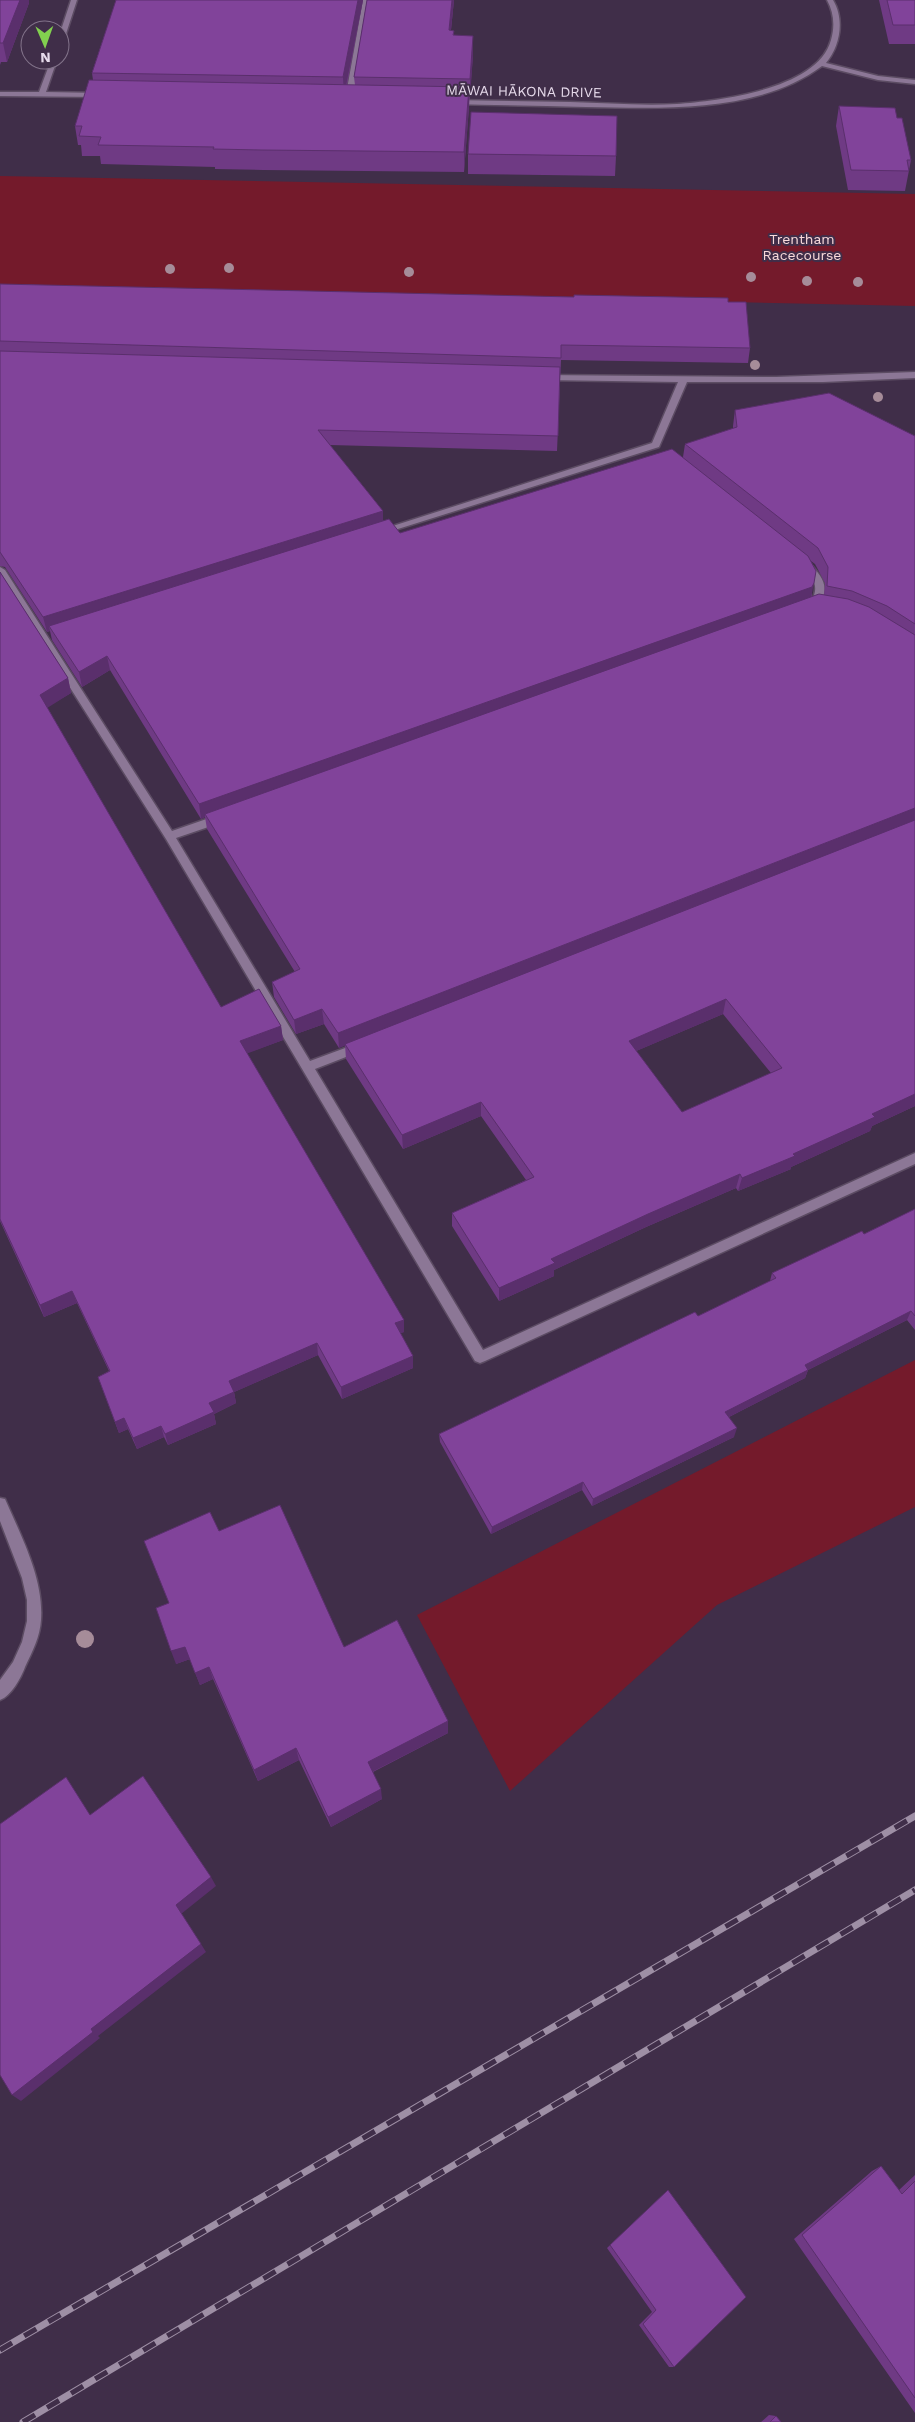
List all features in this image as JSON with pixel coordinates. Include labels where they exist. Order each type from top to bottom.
[{"type":"street","points":[[67,20],[74,0]]},
{"type":"street","points":[[349,100],[366,0]]},
{"type":"street","points":[[830,0],[835,7],[838,23],[833,44],[821,64],[878,78],[915,82]]},
{"type":"street","name":"MĀWAI HĀKONA DRIVE","points":[[447,102],[675,106],[707,103],[766,92],[793,80],[821,64]]},
{"type":"street","points":[[42,94],[50,70]]},
{"type":"street","points":[[0,94],[112,96]]},
{"type":"street","points":[[340,100],[359,100]]},
{"type":"street","points":[[534,376],[683,381],[840,380],[915,375]]},
{"type":"street","points":[[370,535],[659,447],[683,381]]},
{"type":"street","points":[[795,555],[810,567],[818,578],[821,592],[815,606]]},
{"type":"street","points":[[0,570],[47,636],[170,836],[480,1357],[915,1158]]},
{"type":"street","points":[[170,836],[236,813]]},
{"type":"street","points":[[308,1067],[373,1042]]},
{"type":"street","points":[[0,1504],[30,1579],[35,1603],[33,1629],[25,1654],[14,1675],[0,1693]]},
{"type":"green space","name":"Trentham Racecourse","points":[[0,176],[915,194],[915,306],[0,286]]},
{"type":"green space","points":[[915,1360],[915,1507],[717,1605],[510,1791],[417,1615]]},
{"type":"building","points":[[0,0],[20,0],[3,43],[0,43]]},
{"type":"building","points":[[116,0],[358,0],[343,77],[92,73]]},
{"type":"building","points":[[367,0],[452,0],[449,30],[454,31],[453,35],[473,36],[470,79],[354,77]]},
{"type":"building","points":[[887,0],[915,0],[915,25],[893,25]]},
{"type":"building","points":[[89,80],[469,87],[464,152],[261,150],[213,149],[214,147],[98,145],[101,137],[79,136],[82,126],[75,126]]},
{"type":"building","points":[[839,106],[895,108],[897,118],[902,118],[911,160],[907,160],[909,171],[851,170]]},
{"type":"building","points":[[471,112],[617,116],[616,156],[468,154]]},
{"type":"building","points":[[0,284],[574,297],[574,295],[728,298],[728,302],[746,302],[750,348],[561,345],[561,358],[0,341]]},
{"type":"building","points":[[0,351],[560,367],[558,436],[318,430],[383,511],[43,617],[0,552]]},
{"type":"building","points":[[829,393],[915,436],[915,624],[887,606],[852,591],[827,586],[828,567],[818,548],[685,444],[737,427],[735,410]]},
{"type":"building","points":[[672,449],[808,556],[816,571],[812,587],[199,804],[107,656],[79,672],[49,626],[389,519],[400,533]]},
{"type":"building","points":[[0,572],[68,678],[40,695],[221,1007],[259,989],[281,1026],[240,1041],[404,1320],[395,1323],[413,1356],[341,1387],[317,1343],[229,1381],[234,1392],[209,1403],[214,1412],[165,1434],[161,1426],[133,1438],[124,1418],[115,1422],[98,1377],[110,1371],[72,1291],[40,1305],[0,1219]]},
{"type":"building","points":[[819,594],[848,599],[869,607],[915,635],[915,808],[338,1033],[322,1009],[294,1020],[272,982],[300,969],[205,814]]},
{"type":"building","points":[[915,820],[915,1094],[872,1114],[875,1117],[793,1154],[795,1156],[742,1178],[740,1174],[648,1214],[551,1259],[555,1263],[499,1288],[452,1213],[534,1177],[481,1102],[402,1135],[345,1044]],"holes":[[[726,999],[782,1068],[682,1112],[629,1041]]]},
{"type":"building","points":[[915,1209],[915,1316],[911,1311],[805,1365],[808,1370],[725,1412],[737,1428],[593,1499],[583,1482],[492,1527],[439,1434],[695,1312],[698,1316],[776,1278],[772,1273],[862,1231],[864,1234]]},
{"type":"building","points":[[280,1505],[344,1647],[397,1620],[448,1721],[368,1762],[381,1789],[328,1817],[296,1748],[254,1770],[209,1667],[195,1673],[185,1647],[171,1651],[156,1608],[169,1603],[144,1541],[210,1512],[219,1531]]},
{"type":"building","points":[[143,1776],[211,1877],[176,1905],[201,1944],[91,2029],[93,2032],[12,2095],[0,2075],[0,1824],[66,1777],[90,1815]]},
{"type":"building","points":[[881,2166],[902,2194],[915,2181],[915,2398],[802,2235]]},
{"type":"building","points":[[668,2190],[746,2297],[674,2367],[643,2324],[656,2310],[610,2245]]},
{"type":"building","points":[[776,2416],[781,2422],[770,2422]]},
{"type":"railway","points":[[0,2350],[915,1816]]},
{"type":"railway","points":[[23,2422],[915,1890]]}]
